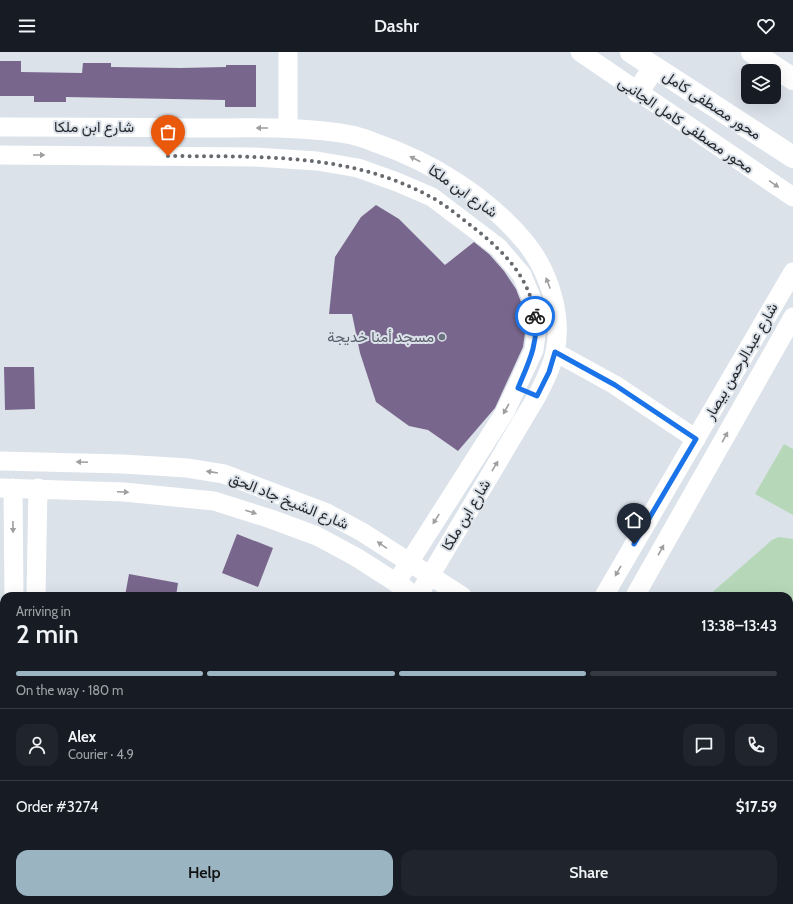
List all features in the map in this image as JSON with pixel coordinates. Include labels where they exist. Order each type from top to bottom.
[{"type":"main road","name":"محور مصطفى كامل","points":[[631,52],[793,157]]},
{"type":"main road","points":[[752,52],[793,79]]},
{"type":"main road","points":[[638,92],[654,67]]},
{"type":"street","points":[[288,52],[288,128]]},
{"type":"street","name":"محور مصطفى كامل الجانبى","points":[[580,52],[793,197]]},
{"type":"street","name":"شارع ابن ملكا","points":[[0,127],[288,128],[353,135],[398,150],[441,173],[484,202],[516,232],[540,263],[552,295],[557,328],[555,352],[549,372],[537,396],[420,592]]},
{"type":"street","name":"شارع ابن ملكا","points":[[0,155],[255,157],[318,161],[358,168],[425,194],[498,247],[522,275],[534,304],[537,326],[534,350],[518,388],[505,412],[396,583]]},
{"type":"street","name":"شارع عبدالرحمن بيصار","points":[[606,592],[793,272]]},
{"type":"street","name":"شارع عبدالرحمن بيصار","points":[[637,592],[793,317]]},
{"type":"street","points":[[555,352],[615,385],[696,439]]},
{"type":"street","points":[[518,388],[537,396]]},
{"type":"street","name":"شارع الشيخ جاد الحق","points":[[0,460],[124,464],[187,468],[224,474],[327,513],[362,532],[456,592]]},
{"type":"street","points":[[6,488],[14,592]]},
{"type":"street","name":"شارع الشيخ جاد الحق","points":[[6,488],[124,492],[214,501],[271,518],[317,536],[411,592]]},
{"type":"street","points":[[36,592],[38,488]]},
{"type":"green space","points":[[784,444],[793,449],[793,515],[755,494]]},
{"type":"green space","points":[[779,537],[793,539],[793,592],[713,592],[772,540]]},
{"type":"building","points":[[0,61],[21,61],[21,72],[82,73],[83,63],[111,63],[111,67],[180,68],[256,65],[256,107],[225,107],[225,100],[66,97],[66,102],[34,102],[34,96],[0,96]]},
{"type":"building","name":"مسجد أمنا خديجة","points":[[376,205],[399,219],[445,265],[474,242],[489,254],[504,271],[516,289],[523,307],[526,326],[523,347],[495,408],[458,451],[428,430],[409,426],[376,402],[360,353],[352,314],[329,314],[335,257],[361,217]]},
{"type":"building","points":[[4,367],[34,367],[35,409],[5,410]]},
{"type":"building","points":[[237,534],[273,548],[258,587],[222,573]]},
{"type":"building","points":[[129,574],[178,583],[177,592],[126,592]]},
{"type":"way so far","points":[[168,156],[255,157],[318,161],[358,168],[432,197],[498,247],[522,275],[534,304],[535,316]]},
{"type":"place","name":"مسجد أمنا خديجة","points":[[442,337]]},
{"type":"route","points":[[535,316],[537,326],[534,350],[518,388],[537,396],[549,372],[555,352],[615,385],[696,439],[634,544]]}]
